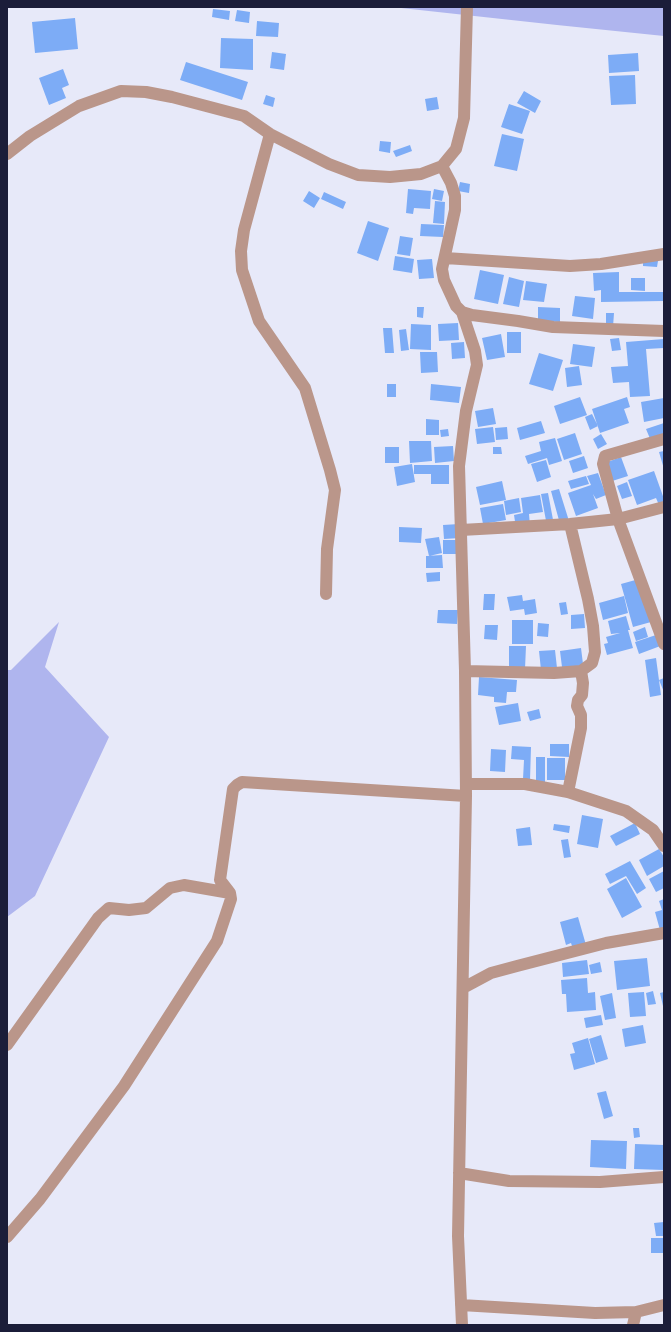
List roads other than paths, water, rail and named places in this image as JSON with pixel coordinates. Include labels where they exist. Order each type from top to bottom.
[{"type":"street","points":[[7,154],[30,136],[79,106],[122,91],[146,92],[172,97],[244,116],[270,134],[329,164],[358,175],[390,177],[421,174],[442,166],[456,149],[464,118],[467,7]]},
{"type":"street","points":[[270,134],[244,230],[241,251],[242,270],[259,321],[306,388],[330,470],[334,490],[326,549],[326,594]]},
{"type":"street","points":[[442,166],[451,183],[455,196],[455,210],[442,269],[444,280],[456,306],[462,312],[475,351],[477,365],[466,411],[459,466],[465,671],[466,784],[458,1236],[462,1325]]},
{"type":"street","points":[[445,258],[570,266],[601,264],[664,254]]},
{"type":"street","points":[[462,312],[472,315],[553,327],[664,331]]},
{"type":"street","points":[[664,439],[605,456],[603,464],[618,519],[664,644]]},
{"type":"street","points":[[461,530],[570,524],[618,519],[664,507]]},
{"type":"street","points":[[465,671],[554,673],[581,671],[592,663],[596,652],[593,626],[570,524]]},
{"type":"street","points":[[568,792],[581,728],[581,715],[577,706],[578,700],[582,695],[583,683],[581,671]]},
{"type":"street","points":[[7,1237],[40,1199],[124,1086],[217,941],[231,899],[230,893],[220,880],[220,874],[233,789],[242,782],[466,796]]},
{"type":"street","points":[[466,784],[525,784],[568,792],[626,811],[653,830],[664,846]]},
{"type":"street","points":[[7,1045],[98,918],[109,908],[129,910],[146,908],[170,888],[184,885],[230,893]]},
{"type":"street","points":[[463,988],[492,973],[517,966],[606,943],[664,933]]},
{"type":"street","points":[[459,1173],[509,1181],[600,1182],[664,1178]]},
{"type":"street","points":[[461,1305],[595,1313],[636,1312],[664,1305]]},
{"type":"street","points":[[633,1325],[636,1312]]}]
